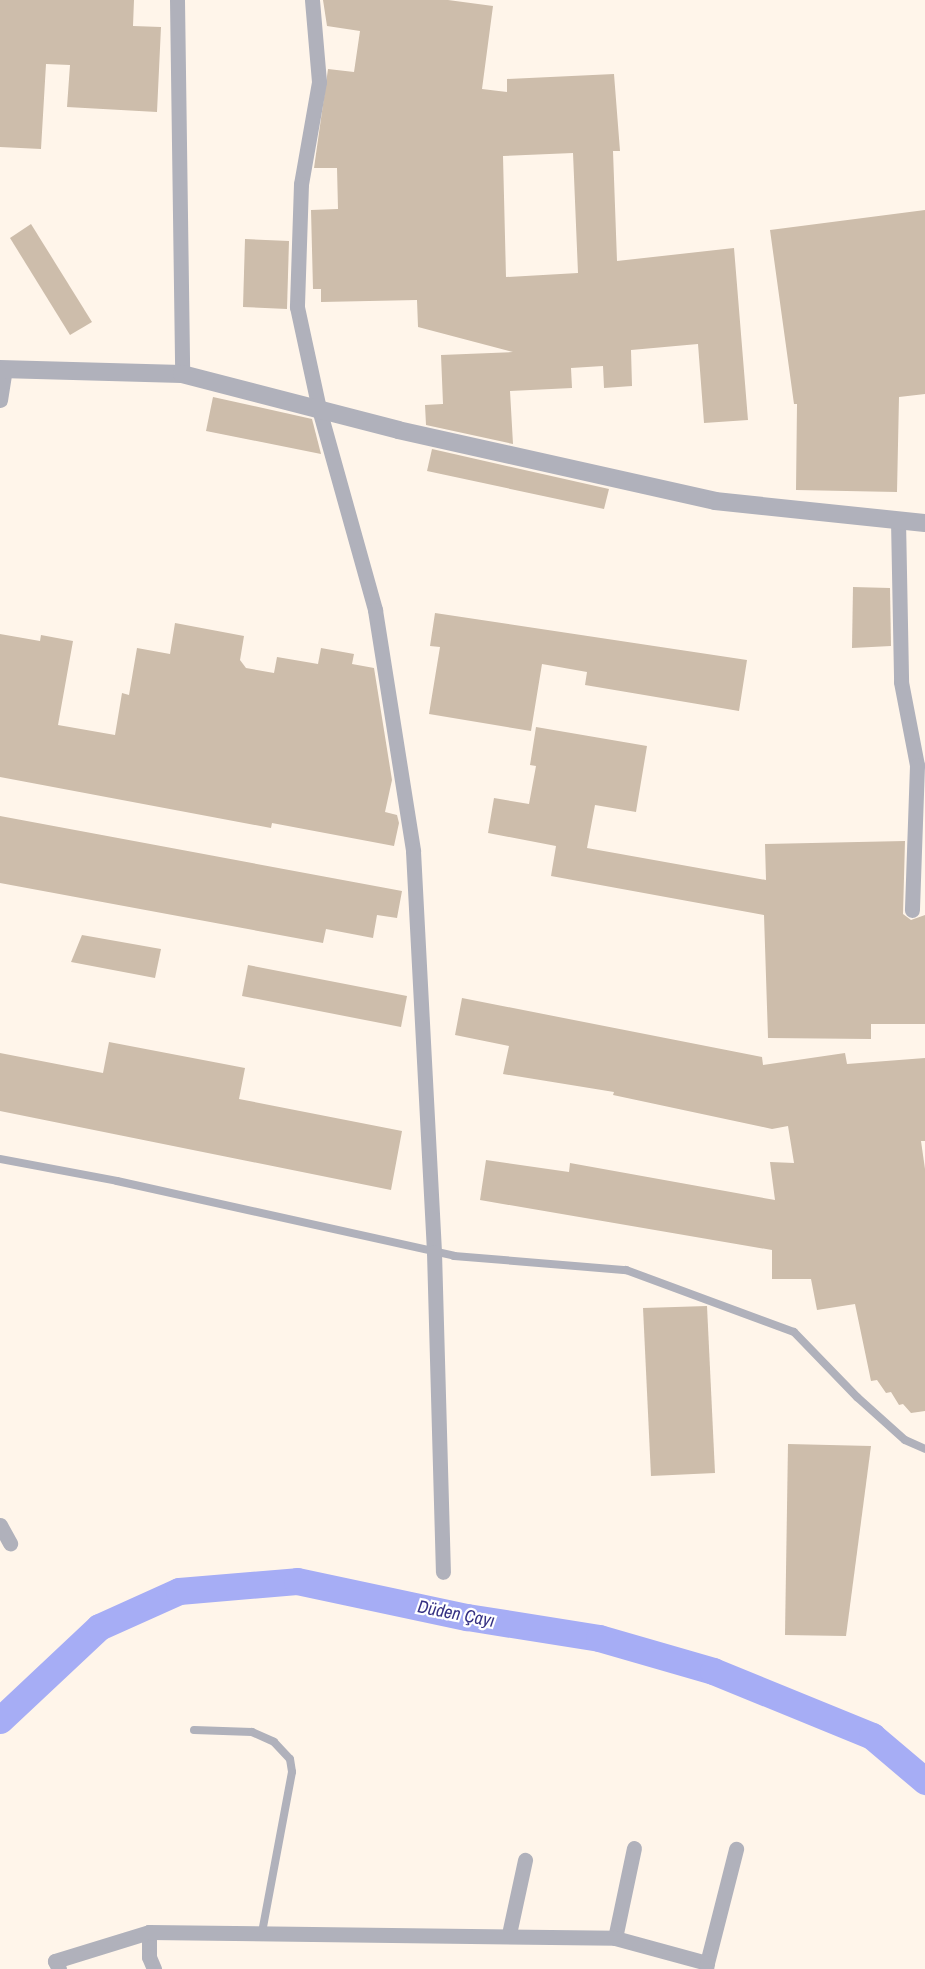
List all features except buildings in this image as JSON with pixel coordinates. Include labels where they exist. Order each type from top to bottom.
[{"type":"street","points":[[177,0],[182,374]]},
{"type":"street","points":[[312,0],[319,81],[301,184],[297,307],[319,409],[375,610],[413,851],[434,1252],[443,1572]]},
{"type":"street","points":[[0,399],[3,369],[182,374],[319,409],[714,501],[925,523]]},
{"type":"street","points":[[898,520],[901,682],[921,766],[912,910]]},
{"type":"street","points":[[0,1525],[10,1543]]},
{"type":"street","points":[[615,1938],[634,1848]]},
{"type":"street","points":[[58,1969],[55,1961],[127,1936],[149,1932],[509,1934],[615,1938],[706,1966],[736,1849]]},
{"type":"street","points":[[509,1934],[525,1860]]},
{"type":"street","points":[[149,1932],[149,1957],[154,1969]]},
{"type":"lane","points":[[0,1159],[117,1181],[434,1252],[626,1270],[794,1332],[857,1398],[905,1440],[925,1449]]},
{"type":"lane","points":[[194,1730],[252,1732],[274,1742],[290,1759],[292,1772],[262,1934]]},
{"type":"waterway","name":"Düden Çayı","points":[[0,1720],[99,1627],[179,1591],[297,1581],[467,1617],[599,1638],[713,1671],[872,1736],[925,1781]]}]
